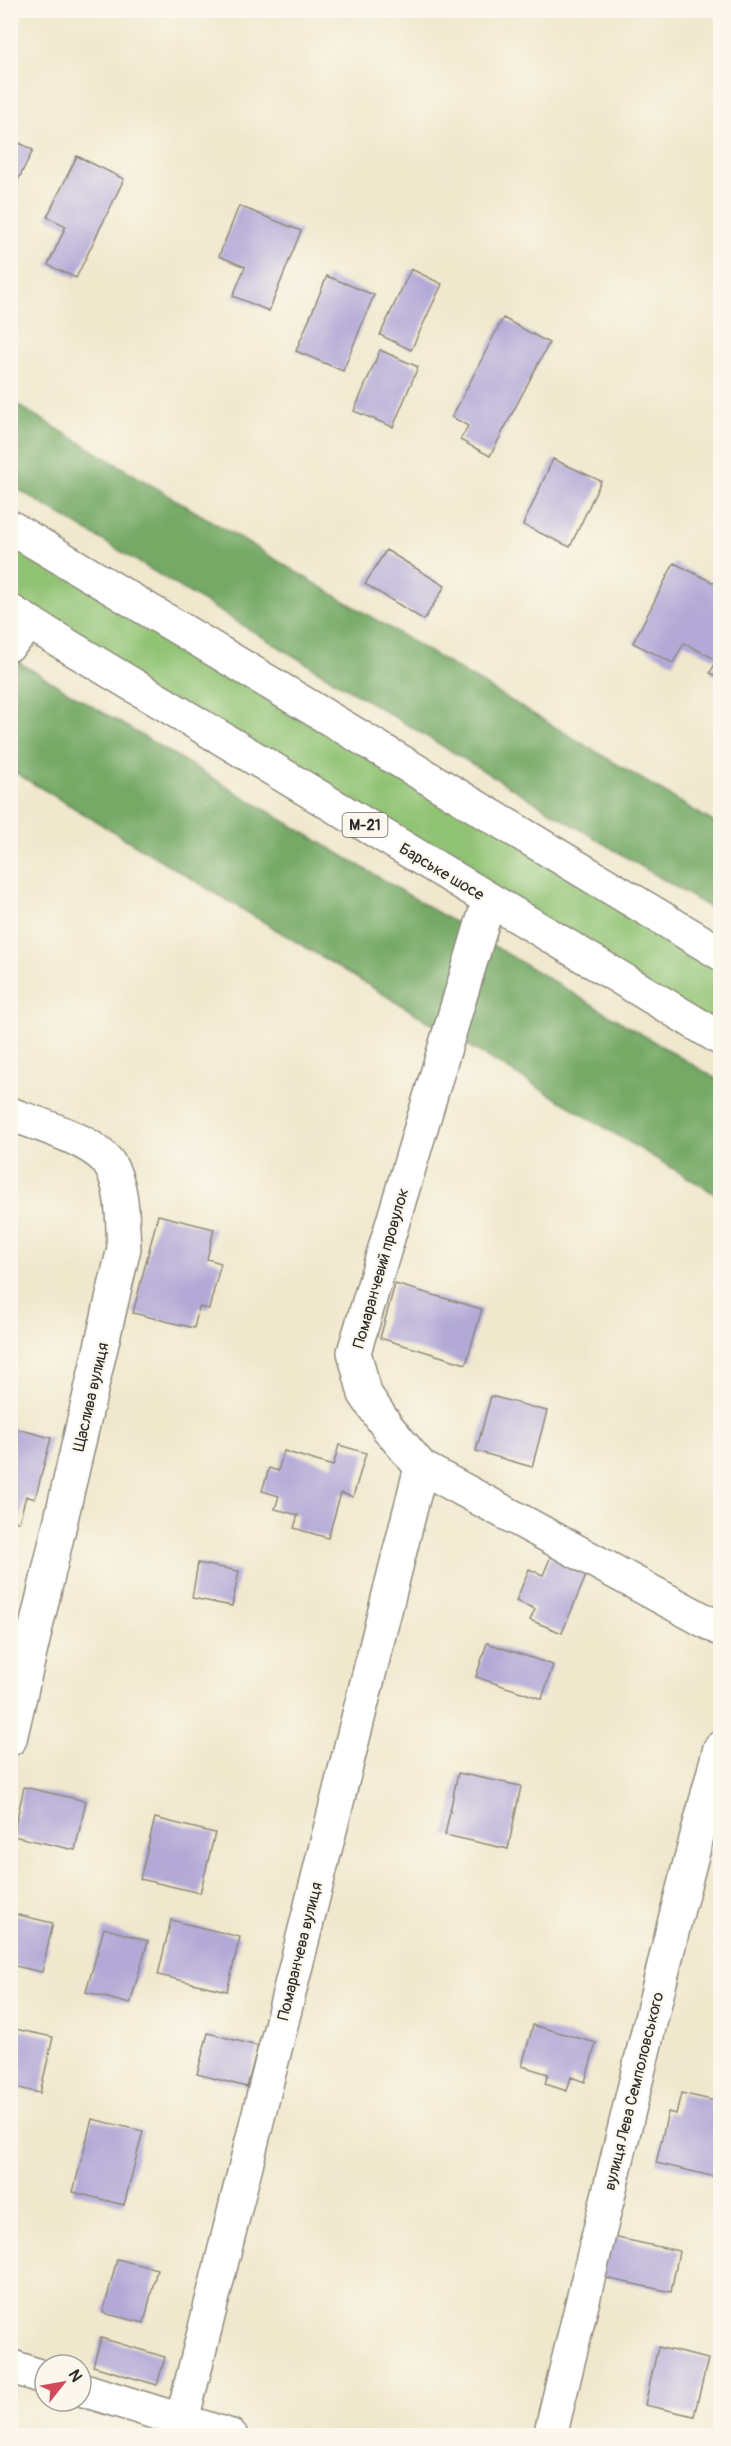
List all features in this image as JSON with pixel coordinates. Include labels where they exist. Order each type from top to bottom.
[{"type":"main road","points":[[10,527],[720,953]]},
{"type":"main road","name":"Барське шосе","points":[[17,626],[489,900],[720,1038]]},
{"type":"main road","name":"Помаранчевий провулок","points":[[489,900],[354,1352],[365,1394],[388,1428],[421,1467],[720,1629]]},
{"type":"main road","name":"Щаслива вулиця","points":[[10,1114],[92,1147],[111,1166],[120,1198],[124,1248],[10,1739]]},
{"type":"main road","name":"Помаранчева вулиця","points":[[180,2428],[421,1467]]},
{"type":"main road","name":"вулиця Лева Семполовського","points":[[550,2436],[675,1920],[720,1748]]},
{"type":"main road","points":[[10,2366],[33,2374]]},
{"type":"main road","points":[[93,2394],[180,2428],[231,2436]]},
{"type":"green space","points":[[11,401],[720,826],[720,914],[11,485]]},
{"type":"green space","points":[[10,528],[720,953],[720,1037],[11,612]]},
{"type":"green space","points":[[10,657],[720,1081],[720,1197],[11,770]]},
{"type":"building","points":[[10,138],[33,150],[10,196]]},
{"type":"building","points":[[77,156],[124,179],[76,278],[48,265],[66,226],[47,217]]},
{"type":"building","points":[[239,206],[301,231],[269,311],[233,296],[245,267],[219,256]]},
{"type":"building","points":[[411,269],[442,284],[411,350],[380,335]]},
{"type":"building","points":[[327,276],[374,295],[343,371],[296,351]]},
{"type":"building","points":[[503,318],[549,343],[490,456],[460,440],[468,426],[452,417]]},
{"type":"building","points":[[380,350],[418,367],[393,427],[354,411]]},
{"type":"building","points":[[553,459],[601,481],[570,547],[523,525]]},
{"type":"building","points":[[386,550],[445,586],[424,620],[365,584]]},
{"type":"building","points":[[674,563],[714,583],[720,571],[720,678],[710,673],[717,660],[684,643],[673,663],[633,643]]},
{"type":"building","points":[[158,1215],[214,1229],[207,1259],[221,1263],[209,1309],[199,1307],[194,1328],[133,1313]]},
{"type":"building","points":[[395,1284],[482,1309],[466,1364],[380,1338]]},
{"type":"building","points":[[491,1396],[547,1411],[532,1467],[476,1451]]},
{"type":"building","points":[[10,1427],[51,1438],[35,1499],[26,1496],[19,1522],[10,1520]]},
{"type":"building","points":[[339,1445],[366,1453],[353,1497],[341,1493],[328,1538],[294,1528],[298,1515],[275,1509],[279,1496],[262,1491],[269,1468],[278,1471],[284,1451],[333,1466]]},
{"type":"building","points":[[551,1556],[588,1571],[562,1633],[530,1620],[535,1609],[516,1601],[529,1569],[543,1575]]},
{"type":"building","points":[[198,1563],[239,1571],[232,1606],[192,1598]]},
{"type":"building","points":[[487,1643],[553,1665],[542,1699],[476,1677]]},
{"type":"building","points":[[458,1773],[521,1786],[508,1849],[445,1835]]},
{"type":"building","points":[[24,1787],[86,1801],[75,1850],[13,1836]]},
{"type":"building","points":[[155,1818],[215,1833],[200,1893],[140,1879]]},
{"type":"building","points":[[10,1913],[53,1923],[42,1972],[10,1965]]},
{"type":"building","points":[[171,1920],[240,1937],[227,1991],[158,1975]]},
{"type":"building","points":[[104,1928],[148,1941],[130,2004],[86,1992]]},
{"type":"building","points":[[533,2025],[596,2043],[585,2082],[571,2077],[567,2091],[545,2084],[548,2074],[522,2066]]},
{"type":"building","points":[[10,2028],[53,2037],[40,2093],[10,2086]]},
{"type":"building","points":[[208,2033],[258,2046],[247,2087],[197,2074]]},
{"type":"building","points":[[681,2093],[720,2102],[720,2178],[656,2163],[668,2112],[676,2114]]},
{"type":"building","points":[[92,2119],[143,2131],[124,2205],[73,2192]]},
{"type":"building","points":[[599,2234],[679,2251],[671,2292],[591,2275]]},
{"type":"building","points":[[117,2259],[157,2269],[144,2323],[103,2313]]},
{"type":"building","points":[[101,2338],[165,2357],[157,2385],[93,2366]]},
{"type":"building","points":[[658,2347],[708,2359],[694,2416],[645,2405]]}]
